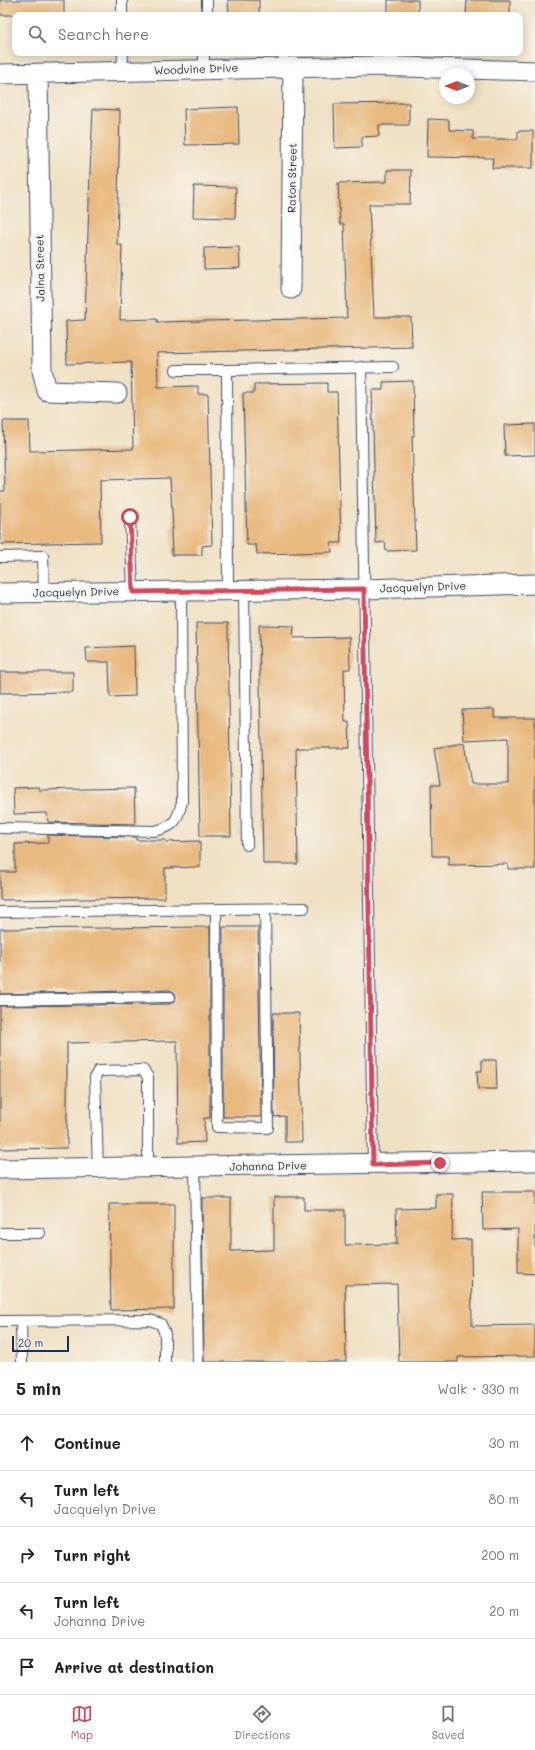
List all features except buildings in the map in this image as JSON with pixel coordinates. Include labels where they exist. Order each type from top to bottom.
[{"type":"street","name":"Woodvine Drive","points":[[0,74],[38,74],[122,62],[204,61],[287,62],[535,71]]},
{"type":"street","name":"Raton Street","points":[[287,62],[291,289]]},
{"type":"street","name":"Jalna Street","points":[[38,74],[42,370],[47,391],[117,393]]},
{"type":"street","name":"Jacquelyn Drive","points":[[0,593],[364,589],[535,584]]},
{"type":"street","name":"Johanna Drive","points":[[0,1169],[373,1165],[535,1161]]},
{"type":"lane","points":[[122,0],[122,12]]},
{"type":"lane","points":[[207,0],[207,12]]},
{"type":"lane","points":[[361,367],[373,1165]]},
{"type":"lane","points":[[176,370],[394,367]]},
{"type":"lane","points":[[227,370],[247,844]]},
{"type":"lane","points":[[130,517],[133,592]]},
{"type":"lane","points":[[0,557],[43,556],[44,593]]},
{"type":"lane","points":[[0,828],[155,831],[168,828],[178,819],[182,802],[181,592]]},
{"type":"lane","points":[[0,912],[304,908]]},
{"type":"lane","points":[[216,910],[217,1127],[268,1128],[265,909]]},
{"type":"lane","points":[[0,1000],[170,997]]},
{"type":"lane","points":[[98,1168],[94,1077],[98,1071],[106,1070],[143,1070],[148,1077],[148,1168]]},
{"type":"lane","points":[[195,1167],[198,1362]]},
{"type":"lane","points":[[0,1234],[40,1233]]},
{"type":"lane","points":[[0,1321],[150,1320],[161,1324],[165,1334],[165,1362]]},
{"type":"lane","points":[[21,1321],[22,1362]]},
{"type":"route","points":[[130,517],[133,592],[364,589],[373,1165],[440,1163]]}]
